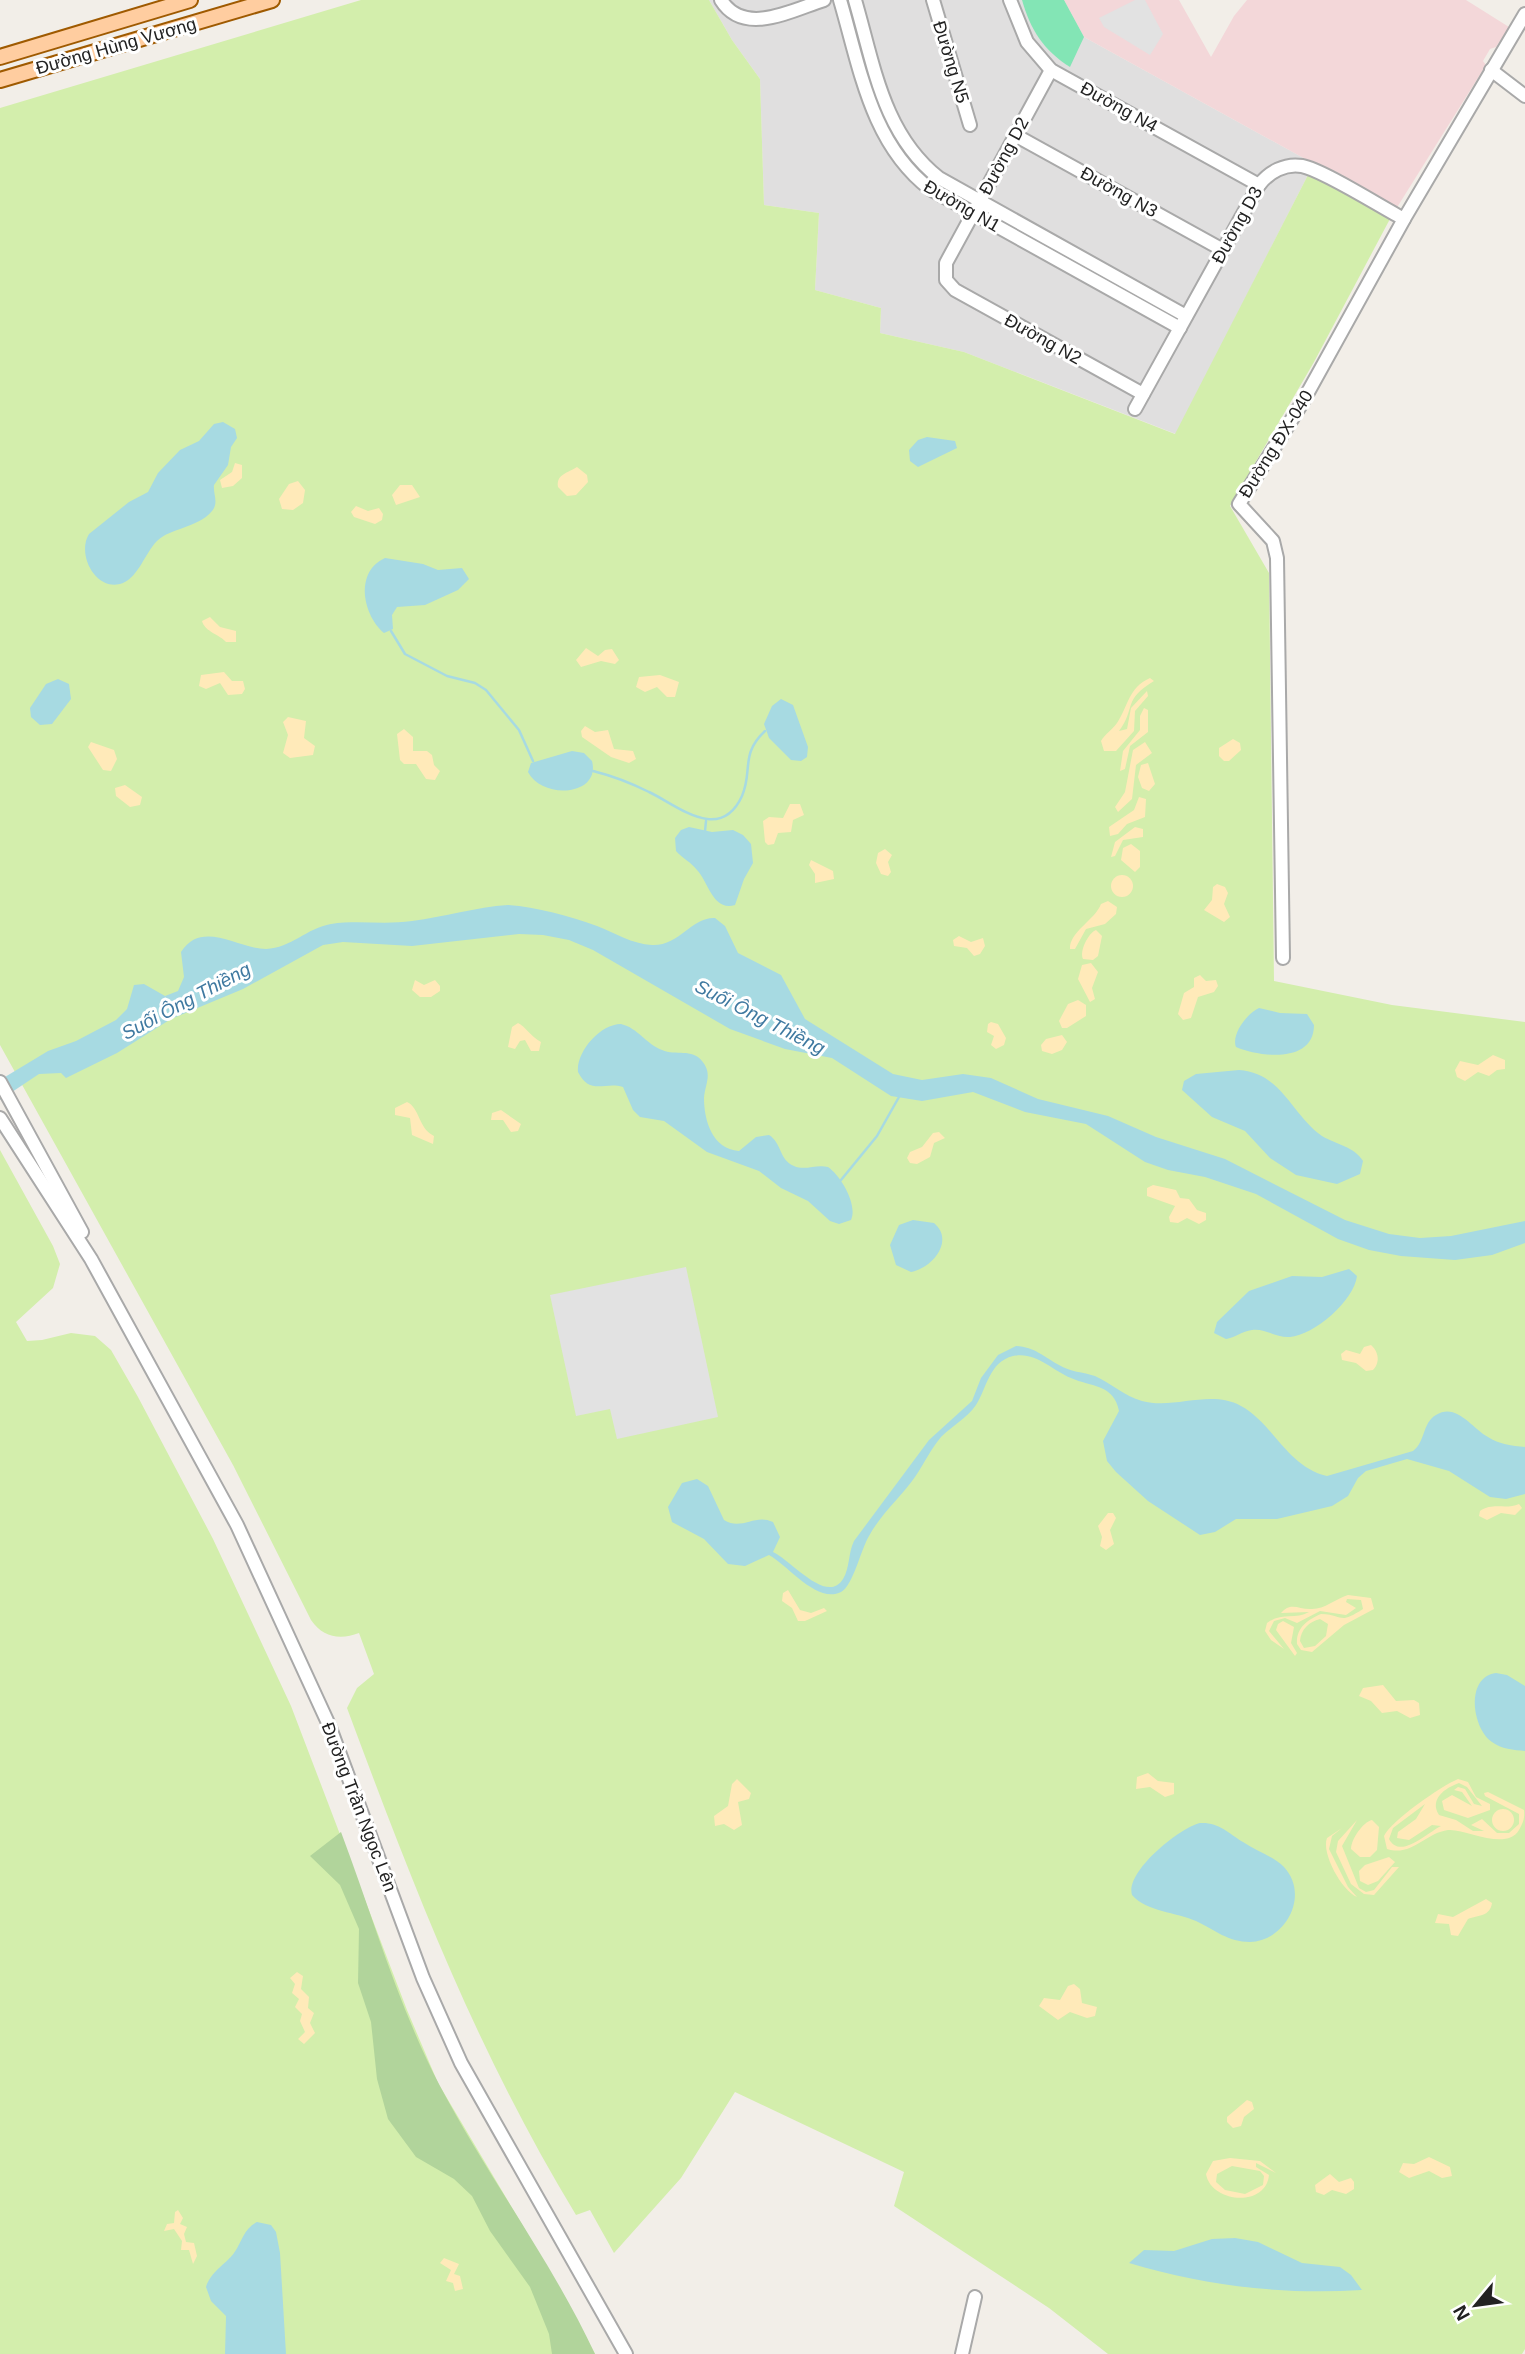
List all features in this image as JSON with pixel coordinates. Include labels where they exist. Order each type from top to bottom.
[{"type":"main road","name":"Đường Hùng Vương","points":[[0,57],[190,0]]},
{"type":"main road","name":"Đường Hùng Vương","points":[[0,80],[272,0]]},
{"type":"street","points":[[721,0],[736,16],[756,20],[824,0]]},
{"type":"street","name":"Đường N1","points":[[840,0],[874,114],[891,149],[919,181],[973,213],[1183,322]]},
{"type":"street","name":"Đường N1","points":[[855,0],[887,109],[903,142],[939,178],[1183,322]]},
{"type":"street","name":"Đường N5","points":[[933,0],[970,125]]},
{"type":"street","name":"Đường N4","points":[[1010,0],[1027,42],[1051,70],[1259,185]]},
{"type":"street","name":"Đường ĐX-040","points":[[1283,958],[1277,558],[1273,541],[1239,504],[1302,403],[1404,219],[1525,14]]},
{"type":"street","name":"Đường D2","points":[[946,280],[946,263],[1051,70]]},
{"type":"street","points":[[1491,70],[1525,96]]},
{"type":"street","name":"Đường N3","points":[[1015,135],[1223,250]]},
{"type":"street","name":"Đường D3","points":[[1135,409],[1259,185],[1274,171],[1302,166],[1404,219]]},
{"type":"street","name":"Đường N2","points":[[946,280],[955,290],[1143,394]]},
{"type":"street","name":"Đường Trần Ngọc Lên","points":[[0,1082],[80,1226],[91,1259]]},
{"type":"street","name":"Đường Trần Ngọc Lên","points":[[0,1118],[91,1259],[215,1483],[279,1610],[329,1725],[424,1978],[461,2063],[626,2354]]},
{"type":"street","points":[[962,2354],[975,2297]]},
{"type":"shaded area","points":[[709,0],[1064,0],[1084,37],[1396,209],[1309,173],[1176,434],[964,352],[880,333],[881,308],[815,290],[819,213],[764,205],[760,79],[732,40]]},
{"type":"shaded area","points":[[1064,0],[1179,0],[1211,57],[1234,16],[1247,0],[1466,0],[1509,27],[1496,47],[1490,49],[1483,61],[1486,65],[1396,209],[1084,37]]},
{"type":"shaded area","points":[[1135,0],[1145,0],[1163,34],[1150,55],[1104,27],[1099,18]]},
{"type":"shaded area","points":[[686,1267],[718,1417],[617,1439],[610,1409],[576,1416],[550,1295]]},
{"type":"green space","points":[[361,0],[709,0],[732,40],[760,79],[764,205],[819,213],[815,290],[881,308],[880,333],[964,352],[1175,434],[1309,173],[1391,217],[1314,362],[1230,506],[1269,573],[1274,981],[1392,1005],[1525,1022],[1525,2349],[1522,2354],[1108,2354],[1049,2308],[894,2206],[904,2172],[735,2092],[681,2178],[614,2253],[590,2210],[576,2215],[507,2091],[449,1967],[347,1708],[357,1688],[374,1674],[359,1633],[333,1636],[321,1631],[311,1620],[233,1465],[0,1045],[0,108]]},
{"type":"green space","points":[[1022,0],[1064,0],[1084,37],[1070,67],[1053,54],[1039,38]]},
{"type":"green space","points":[[0,1150],[53,1246],[60,1264],[53,1288],[16,1322],[27,1341],[71,1333],[95,1336],[111,1350],[138,1397],[213,1539],[291,1706],[407,2010],[438,2083],[565,2297],[595,2354],[0,2354]]},
{"type":"green space","points":[[341,1832],[411,2025],[425,2056],[459,2120],[559,2285],[595,2354],[552,2354],[549,2334],[530,2287],[490,2231],[472,2196],[454,2179],[416,2157],[388,2119],[377,2079],[371,2022],[358,1983],[359,1929],[340,1885],[310,1856]]},
{"type":"sand","points":[[235,463],[242,465],[242,478],[233,486],[222,488],[220,480],[232,472]]},
{"type":"sand","points":[[577,467],[587,475],[588,482],[576,495],[567,496],[558,487],[559,479]]},
{"type":"sand","points":[[298,481],[305,490],[303,503],[293,510],[282,509],[279,499],[289,484]]},
{"type":"sand","points":[[400,485],[412,485],[420,497],[396,505],[392,495]]},
{"type":"sand","points":[[356,506],[368,511],[379,508],[383,514],[382,520],[375,524],[354,517],[351,512]]},
{"type":"sand","points":[[210,617],[220,627],[236,631],[236,642],[226,642],[206,628],[202,621]]},
{"type":"sand","points":[[586,648],[598,656],[605,650],[612,649],[619,660],[615,664],[601,661],[581,667],[576,660]]},
{"type":"sand","points":[[224,672],[232,681],[243,681],[245,689],[242,694],[228,695],[220,683],[206,689],[199,686],[201,675]]},
{"type":"sand","points":[[660,675],[679,682],[675,697],[667,697],[657,687],[645,692],[636,687],[639,677]]},
{"type":"sand","points":[[1150,678],[1154,681],[1133,699],[1119,731],[1127,729],[1131,708],[1147,691],[1148,696],[1135,711],[1134,731],[1116,751],[1104,751],[1101,741],[1104,736],[1117,723],[1133,692]]},
{"type":"sand","points":[[1144,708],[1148,710],[1148,732],[1130,746],[1125,769],[1120,771],[1123,751],[1140,730],[1140,716]]},
{"type":"sand","points":[[288,717],[306,721],[304,738],[315,746],[313,755],[290,758],[283,753],[288,735],[283,722]]},
{"type":"sand","points":[[585,726],[595,732],[608,730],[614,749],[633,751],[636,759],[629,763],[611,757],[582,737],[581,731]]},
{"type":"sand","points":[[404,729],[413,737],[413,751],[427,751],[432,755],[434,765],[440,771],[435,780],[426,779],[416,764],[404,764],[400,760],[397,734]]},
{"type":"sand","points":[[1233,739],[1240,743],[1241,750],[1229,761],[1224,761],[1219,756],[1219,748]]},
{"type":"sand","points":[[91,742],[114,750],[117,759],[111,771],[103,770],[88,747]]},
{"type":"sand","points":[[1145,742],[1152,753],[1136,765],[1132,799],[1118,812],[1115,807],[1125,792],[1133,750]]},
{"type":"sand","points":[[1148,763],[1155,784],[1149,791],[1142,788],[1138,777],[1141,765]]},
{"type":"sand","points":[[125,785],[142,797],[140,805],[130,807],[116,796],[115,788]]},
{"type":"sand","points":[[1139,797],[1146,799],[1145,817],[1127,824],[1118,834],[1110,836],[1109,827],[1134,810]]},
{"type":"sand","points":[[790,804],[800,804],[804,815],[793,820],[791,832],[778,833],[774,844],[768,845],[765,842],[763,821],[769,817],[783,818]]},
{"type":"sand","points":[[1135,827],[1143,829],[1143,837],[1123,840],[1115,856],[1111,857],[1115,842]]},
{"type":"sand","points":[[1131,844],[1140,851],[1140,867],[1135,872],[1121,860],[1123,848]]},
{"type":"sand","points":[[885,849],[892,855],[888,862],[891,872],[888,876],[881,874],[876,863],[878,853]]},
{"type":"sand","points":[[811,860],[833,871],[834,879],[815,883],[815,874],[809,865]]},
{"type":"sand","points":[[1122,875],[1130,878],[1133,886],[1130,894],[1122,897],[1114,894],[1111,886],[1114,878]]},
{"type":"sand","points":[[1217,884],[1225,887],[1228,893],[1224,904],[1230,917],[1224,922],[1204,910],[1212,900],[1213,887]]},
{"type":"sand","points":[[1108,901],[1117,907],[1116,914],[1105,924],[1086,929],[1075,949],[1070,949],[1074,937],[1101,904]]},
{"type":"sand","points":[[1096,930],[1102,936],[1098,956],[1093,960],[1083,959],[1085,943]]},
{"type":"sand","points":[[959,936],[971,942],[983,938],[985,946],[980,954],[974,956],[967,948],[954,946],[953,940]]},
{"type":"sand","points":[[1091,963],[1098,972],[1092,988],[1095,999],[1090,1002],[1078,979],[1082,965]]},
{"type":"sand","points":[[1200,975],[1206,981],[1216,980],[1218,986],[1214,992],[1198,997],[1191,1018],[1183,1020],[1178,1014],[1184,993],[1194,987],[1194,978]]},
{"type":"sand","points":[[415,980],[424,985],[435,980],[440,991],[431,997],[420,997],[412,990]]},
{"type":"sand","points":[[1078,1000],[1086,1005],[1086,1016],[1067,1028],[1062,1028],[1059,1021],[1068,1004]]},
{"type":"sand","points":[[991,1022],[998,1024],[1006,1038],[1004,1045],[996,1049],[991,1045],[994,1036],[987,1032]]},
{"type":"sand","points":[[518,1023],[541,1042],[539,1051],[531,1051],[525,1040],[520,1041],[515,1049],[508,1047],[512,1027]]},
{"type":"sand","points":[[1062,1035],[1067,1042],[1062,1050],[1052,1054],[1042,1051],[1041,1045],[1046,1039]]},
{"type":"sand","points":[[1493,1055],[1505,1060],[1505,1069],[1497,1070],[1489,1076],[1478,1072],[1465,1081],[1457,1077],[1455,1070],[1460,1061],[1478,1065]]},
{"type":"sand","points":[[407,1102],[434,1136],[433,1144],[412,1135],[410,1118],[395,1115],[395,1108]]},
{"type":"sand","points":[[501,1110],[521,1124],[518,1131],[511,1132],[503,1120],[491,1120],[492,1113]]},
{"type":"sand","points":[[939,1132],[945,1138],[934,1143],[930,1157],[917,1164],[910,1163],[907,1158],[910,1152],[922,1147],[933,1133]]},
{"type":"sand","points":[[1153,1185],[1176,1190],[1180,1198],[1189,1199],[1197,1210],[1206,1213],[1206,1220],[1199,1224],[1187,1218],[1178,1223],[1170,1222],[1169,1217],[1175,1206],[1147,1196],[1147,1188]]},
{"type":"sand","points":[[1371,1345],[1378,1357],[1373,1370],[1366,1371],[1356,1363],[1342,1360],[1341,1354],[1346,1350],[1360,1354],[1364,1347]]},
{"type":"sand","points":[[1519,1504],[1522,1508],[1515,1515],[1501,1513],[1487,1520],[1479,1516],[1480,1511],[1485,1508]]},
{"type":"sand","points":[[1108,1513],[1113,1513],[1116,1518],[1110,1530],[1114,1544],[1106,1550],[1100,1546],[1102,1537],[1098,1526]]},
{"type":"sand","points":[[788,1590],[800,1610],[811,1613],[824,1608],[827,1611],[805,1621],[798,1621],[792,1608],[782,1601],[783,1593]]},
{"type":"sand","points":[[1348,1595],[1371,1598],[1374,1609],[1344,1625],[1312,1652],[1301,1650],[1297,1644],[1298,1633],[1303,1625],[1321,1614],[1349,1617],[1363,1609],[1361,1600],[1347,1599],[1346,1602],[1356,1608],[1346,1615],[1320,1611],[1297,1623],[1285,1618],[1274,1621],[1269,1631],[1284,1649],[1271,1640],[1265,1631],[1267,1623],[1272,1620],[1309,1612],[1281,1613],[1288,1607],[1317,1609]],"holes":[[[1320,1619],[1328,1624],[1326,1636],[1315,1646],[1304,1648],[1300,1641],[1306,1627]]]},
{"type":"sand","points":[[1283,1621],[1294,1627],[1291,1643],[1297,1653],[1295,1656],[1276,1630],[1278,1624]]},
{"type":"sand","points":[[1383,1685],[1396,1701],[1414,1700],[1419,1703],[1420,1715],[1410,1718],[1397,1711],[1382,1713],[1371,1701],[1359,1696],[1363,1688]]},
{"type":"sand","points":[[1148,1773],[1158,1781],[1174,1783],[1174,1794],[1165,1797],[1150,1787],[1136,1789],[1137,1777]]},
{"type":"sand","points":[[737,1779],[751,1793],[749,1799],[738,1802],[742,1825],[734,1830],[724,1824],[715,1826],[714,1816],[728,1806],[732,1784]]},
{"type":"sand","points":[[1458,1779],[1468,1782],[1476,1797],[1490,1804],[1490,1810],[1468,1818],[1444,1810],[1442,1801],[1452,1795],[1472,1806],[1462,1792],[1454,1790],[1458,1787],[1465,1789],[1474,1804],[1482,1806],[1467,1787],[1459,1783],[1444,1791],[1437,1799],[1436,1809],[1439,1815],[1456,1820],[1473,1831],[1484,1831],[1471,1825],[1482,1819],[1497,1833],[1509,1833],[1519,1824],[1519,1814],[1485,1796],[1484,1793],[1488,1792],[1524,1810],[1519,1830],[1505,1839],[1495,1839],[1448,1830],[1404,1850],[1387,1849],[1384,1836],[1388,1830],[1417,1805]],"holes":[[[1425,1804],[1416,1819],[1398,1832],[1397,1838],[1409,1840],[1432,1825],[1441,1826],[1407,1846],[1394,1845],[1389,1839],[1393,1828]]]},
{"type":"sand","points":[[1503,1809],[1511,1812],[1514,1820],[1511,1828],[1503,1831],[1495,1828],[1492,1820],[1495,1812]]},
{"type":"sand","points":[[1357,1820],[1342,1846],[1359,1888],[1366,1892],[1374,1890],[1392,1867],[1399,1867],[1374,1895],[1364,1894],[1351,1884],[1336,1852],[1338,1841]]},
{"type":"sand","points":[[1372,1820],[1379,1827],[1377,1850],[1370,1857],[1360,1857],[1351,1849],[1352,1845],[1361,1827]]},
{"type":"sand","points":[[1342,1828],[1332,1836],[1329,1849],[1348,1887],[1357,1897],[1339,1880],[1327,1853],[1327,1838]]},
{"type":"sand","points":[[1389,1857],[1395,1862],[1378,1881],[1368,1885],[1360,1881],[1359,1871],[1365,1865]]},
{"type":"sand","points":[[1486,1899],[1492,1903],[1489,1911],[1468,1919],[1458,1936],[1451,1935],[1449,1924],[1435,1923],[1438,1914],[1453,1917]]},
{"type":"sand","points":[[297,1972],[303,1976],[301,1989],[309,1997],[308,2008],[314,2013],[310,2023],[315,2033],[304,2044],[298,2039],[305,2032],[300,2021],[302,2014],[295,2007],[299,1999],[292,1993],[295,1984],[290,1978]]},
{"type":"sand","points":[[1074,1984],[1080,1989],[1082,2003],[1097,2007],[1095,2016],[1087,2018],[1070,2012],[1058,2020],[1039,2006],[1044,1998],[1060,2000],[1068,1986]]},
{"type":"sand","points":[[1247,2100],[1252,2102],[1254,2109],[1244,2117],[1241,2126],[1233,2128],[1227,2122],[1227,2117]]},
{"type":"sand","points":[[1429,2157],[1450,2167],[1452,2176],[1442,2178],[1429,2171],[1409,2178],[1399,2172],[1403,2163],[1414,2164]]},
{"type":"sand","points":[[1230,2158],[1260,2161],[1276,2173],[1256,2163],[1256,2167],[1269,2175],[1266,2186],[1249,2197],[1227,2196],[1210,2184],[1206,2174],[1213,2161]],"holes":[[[1232,2166],[1260,2171],[1264,2176],[1263,2185],[1245,2194],[1225,2190],[1216,2182],[1217,2174]]]},
{"type":"sand","points":[[1330,2174],[1339,2182],[1351,2178],[1354,2189],[1346,2194],[1332,2190],[1324,2195],[1316,2192],[1315,2185]]},
{"type":"sand","points":[[178,2210],[183,2218],[180,2224],[187,2227],[184,2234],[186,2242],[194,2243],[197,2256],[193,2264],[189,2250],[181,2250],[182,2241],[174,2229],[164,2231],[167,2224],[174,2223],[175,2212]]},
{"type":"sand","points":[[444,2258],[459,2264],[454,2274],[460,2276],[463,2289],[455,2291],[453,2283],[446,2281],[451,2270],[440,2263]]},
{"type":"water","points":[[223,422],[235,429],[237,438],[231,447],[228,465],[214,485],[215,502],[212,511],[199,521],[157,541],[129,580],[114,585],[97,577],[91,570],[85,552],[89,534],[129,502],[148,492],[158,473],[180,450],[199,441],[214,424]]},
{"type":"water","points":[[927,437],[955,441],[957,448],[918,467],[910,461],[909,450],[918,440]]},
{"type":"water","points":[[385,558],[423,564],[438,570],[462,568],[469,579],[458,590],[425,605],[397,607],[392,615],[393,629],[384,633],[371,616],[365,594],[369,573]]},
{"type":"water","points":[[58,679],[69,684],[71,699],[52,724],[40,725],[31,717],[30,708],[46,684]]},
{"type":"water","points":[[781,699],[793,705],[808,747],[807,757],[801,761],[791,760],[769,738],[764,724],[772,706]]},
{"type":"water","points":[[572,751],[584,753],[592,761],[592,773],[588,781],[579,787],[557,790],[545,787],[535,781],[528,772],[531,763]]},
{"type":"water","points":[[689,827],[712,832],[733,830],[743,835],[751,844],[753,863],[735,905],[728,906],[716,900],[697,870],[676,851],[675,838],[681,830]]},
{"type":"water","name":"Suối Ông Thiềng","points":[[508,905],[564,915],[652,945],[670,941],[699,922],[715,918],[725,926],[738,953],[781,975],[805,1019],[893,1074],[922,1080],[963,1074],[991,1078],[1038,1099],[1108,1116],[1156,1137],[1225,1159],[1345,1220],[1389,1234],[1420,1238],[1451,1236],[1525,1221],[1525,1243],[1492,1255],[1455,1260],[1401,1256],[1369,1250],[1338,1239],[1256,1194],[1205,1177],[1168,1170],[1145,1162],[1086,1124],[1025,1112],[973,1092],[922,1101],[891,1096],[832,1058],[785,1049],[730,1029],[593,950],[569,940],[543,935],[519,934],[412,946],[343,942],[323,945],[243,989],[171,1019],[117,1053],[66,1078],[61,1073],[39,1074],[0,1100],[0,1080],[48,1051],[76,1041],[116,1020],[127,1009],[134,985],[144,984],[165,996],[178,991],[184,977],[181,952],[190,942],[199,938],[221,938],[266,949],[283,945],[314,929],[331,924],[402,922]]},
{"type":"water","points":[[1259,1008],[1280,1013],[1307,1014],[1314,1025],[1312,1038],[1295,1052],[1284,1054],[1271,1055],[1236,1047],[1236,1037],[1241,1025]]},
{"type":"water","points":[[621,1024],[662,1050],[689,1053],[702,1061],[708,1075],[704,1098],[708,1124],[722,1145],[739,1151],[756,1137],[769,1135],[786,1160],[794,1166],[828,1167],[847,1191],[853,1214],[851,1220],[839,1224],[830,1221],[808,1201],[781,1188],[759,1171],[707,1152],[664,1121],[640,1117],[633,1110],[623,1087],[588,1084],[578,1072],[578,1064],[585,1048],[605,1029]]},
{"type":"water","points":[[1239,1070],[1266,1078],[1311,1127],[1322,1136],[1355,1152],[1363,1161],[1360,1174],[1337,1184],[1296,1175],[1270,1158],[1245,1131],[1212,1117],[1182,1090],[1184,1081],[1196,1074]]},
{"type":"water","points":[[913,1220],[934,1223],[942,1238],[938,1253],[933,1259],[911,1272],[896,1265],[890,1245],[899,1225]]},
{"type":"water","points":[[1349,1269],[1357,1276],[1349,1296],[1321,1323],[1300,1335],[1280,1336],[1252,1330],[1226,1339],[1214,1333],[1217,1322],[1249,1291],[1292,1276],[1322,1277]]},
{"type":"water","points":[[1016,1346],[1034,1350],[1068,1369],[1095,1376],[1142,1401],[1167,1403],[1217,1399],[1241,1406],[1262,1423],[1301,1464],[1327,1476],[1413,1451],[1432,1418],[1443,1412],[1457,1414],[1492,1439],[1525,1447],[1525,1494],[1506,1499],[1490,1497],[1449,1471],[1407,1459],[1366,1471],[1358,1478],[1348,1496],[1332,1506],[1277,1519],[1236,1519],[1215,1532],[1200,1535],[1148,1501],[1107,1461],[1103,1441],[1119,1411],[1112,1396],[1101,1388],[1071,1378],[1036,1359],[1021,1355],[1005,1359],[999,1364],[972,1410],[937,1442],[915,1477],[874,1528],[849,1583],[841,1592],[822,1593],[769,1555],[745,1566],[728,1564],[704,1539],[672,1522],[668,1507],[682,1483],[697,1479],[708,1486],[724,1520],[737,1524],[760,1519],[773,1522],[780,1537],[773,1552],[809,1579],[828,1587],[836,1586],[845,1575],[854,1541],[929,1440],[972,1401],[981,1378],[998,1355]]},
{"type":"water","points":[[1496,1673],[1507,1675],[1525,1686],[1525,1751],[1508,1749],[1492,1742],[1480,1726],[1476,1715],[1476,1693],[1479,1684],[1486,1677]]},
{"type":"water","points":[[1200,1823],[1213,1824],[1223,1829],[1284,1867],[1295,1890],[1294,1903],[1290,1915],[1274,1934],[1263,1940],[1250,1942],[1235,1940],[1196,1921],[1146,1905],[1132,1895],[1132,1886],[1145,1863],[1167,1842]]},
{"type":"water","points":[[257,2222],[271,2225],[276,2232],[280,2253],[286,2354],[225,2354],[226,2316],[211,2301],[206,2287],[215,2272],[234,2253],[246,2232]]},
{"type":"water","points":[[1235,2238],[1258,2242],[1302,2263],[1340,2267],[1351,2275],[1362,2290],[1303,2291],[1244,2287],[1187,2278],[1129,2263],[1144,2250],[1174,2251],[1212,2239]]},
{"type":"waterway","points":[[391,631],[405,654],[447,676],[475,683],[486,690],[519,730],[533,761]]},
{"type":"waterway","points":[[593,771],[615,777],[698,817],[722,817],[733,810],[742,796],[752,747],[765,731]]},
{"type":"waterway","points":[[705,831],[706,821]]},
{"type":"waterway","points":[[841,1180],[877,1136],[899,1097]]}]
